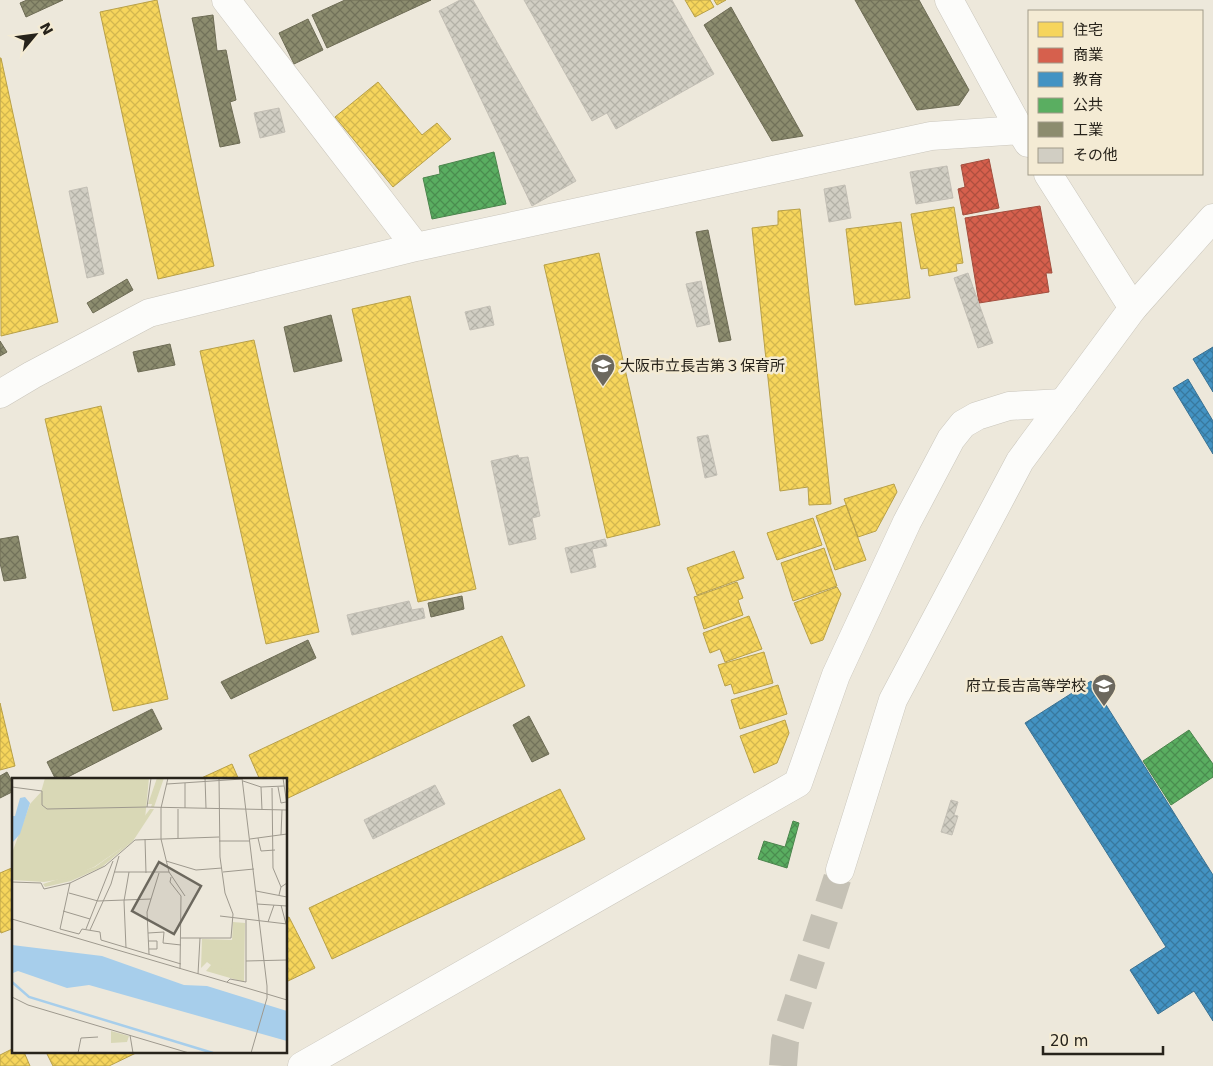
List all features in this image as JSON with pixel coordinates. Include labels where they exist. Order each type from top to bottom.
[{"type":"street","points":[[226,0],[416,247]]},
{"type":"street","points":[[949,0],[1025,138]]},
{"type":"street","points":[[0,394],[149,313],[416,247],[932,136],[1025,138]]},
{"type":"street","points":[[1049,175],[1134,308]]},
{"type":"street","points":[[840,870],[893,700],[1020,461],[1134,308],[1213,218]]},
{"type":"street","points":[[302,1066],[798,783],[836,675],[907,522],[950,439],[963,424],[976,416],[1009,406],[1063,403]]},
{"type":"building: 住宅","points":[[157,0],[214,266],[158,279],[100,12]]},
{"type":"building: 住宅","points":[[685,0],[710,0],[714,7],[695,17]]},
{"type":"building: 住宅","points":[[714,0],[726,0],[717,5]]},
{"type":"building: 住宅","points":[[0,58],[58,322],[1,336]]},
{"type":"building: 住宅","points":[[378,82],[422,135],[437,123],[451,139],[393,187],[335,117]]},
{"type":"building: 住宅","points":[[954,207],[963,263],[956,264],[957,271],[929,276],[928,268],[921,269],[911,214]]},
{"type":"building: 住宅","points":[[800,209],[831,504],[809,505],[808,487],[780,491],[752,228],[778,225],[778,211]]},
{"type":"building: 住宅","points":[[901,222],[910,298],[855,305],[846,229]]},
{"type":"building: 住宅","points":[[599,253],[660,525],[607,538],[544,265]]},
{"type":"building: 住宅","points":[[410,296],[476,589],[418,602],[352,309]]},
{"type":"building: 住宅","points":[[254,340],[319,632],[266,644],[200,351]]},
{"type":"building: 住宅","points":[[101,406],[168,699],[113,711],[45,419]]},
{"type":"building: 住宅","points":[[894,484],[897,492],[876,531],[858,537],[844,499]]},
{"type":"building: 住宅","points":[[846,505],[866,560],[835,570],[816,516]]},
{"type":"building: 住宅","points":[[813,518],[822,545],[777,560],[767,533]]},
{"type":"building: 住宅","points":[[824,548],[837,586],[793,601],[781,563]]},
{"type":"building: 住宅","points":[[734,551],[744,578],[697,595],[687,568]]},
{"type":"building: 住宅","points":[[737,582],[743,598],[738,600],[743,615],[704,629],[694,597]]},
{"type":"building: 住宅","points":[[837,587],[841,594],[823,640],[811,644],[794,603]]},
{"type":"building: 住宅","points":[[749,616],[762,649],[725,662],[720,649],[710,653],[703,633]]},
{"type":"building: 住宅","points":[[502,636],[525,686],[288,798],[288,778],[259,778],[249,755]]},
{"type":"building: 住宅","points":[[764,652],[773,683],[734,694],[731,684],[725,686],[718,665]]},
{"type":"building: 住宅","points":[[778,685],[787,714],[740,729],[731,700]]},
{"type":"building: 住宅","points":[[0,703],[15,766],[0,770]]},
{"type":"building: 住宅","points":[[785,720],[789,733],[777,763],[754,773],[740,736]]},
{"type":"building: 住宅","points":[[232,764],[238,778],[201,778]]},
{"type":"building: 住宅","points":[[560,789],[585,839],[332,959],[309,908]]},
{"type":"building: 住宅","points":[[12,868],[12,929],[1,933],[0,930],[0,873]]},
{"type":"building: 住宅","points":[[288,917],[315,968],[288,981]]},
{"type":"building: 住宅","points":[[12,1049],[12,1054],[25,1054],[30,1066],[0,1066],[0,1055]]},
{"type":"building: 住宅","points":[[47,1054],[134,1054],[109,1066],[53,1066]]},
{"type":"building: 商業","points":[[989,159],[999,208],[963,215],[958,189],[965,187],[961,165]]},
{"type":"building: 商業","points":[[1040,206],[1052,273],[1046,273],[1049,292],[979,303],[965,218]]},
{"type":"building: 教育","points":[[1213,347],[1213,392],[1193,359]]},
{"type":"building: 教育","points":[[1188,379],[1213,421],[1213,454],[1173,388]]},
{"type":"building: 教育","points":[[1091,681],[1213,875],[1213,1021],[1194,991],[1158,1014],[1130,970],[1166,947],[1025,723]]},
{"type":"building: 公共","points":[[494,152],[506,204],[432,219],[423,178],[440,174],[439,166]]},
{"type":"building: 公共","points":[[1189,730],[1213,764],[1213,777],[1171,805],[1143,761]]},
{"type":"building: 公共","points":[[793,821],[799,823],[787,868],[758,859],[764,841],[785,847]]},
{"type":"building: 工業","points":[[27,0],[63,0],[26,17],[20,3]]},
{"type":"building: 工業","points":[[345,0],[431,0],[327,48],[312,15]]},
{"type":"building: 工業","points":[[855,0],[919,0],[969,90],[959,105],[917,110]]},
{"type":"building: 工業","points":[[731,7],[803,136],[772,141],[704,25]]},
{"type":"building: 工業","points":[[213,15],[217,51],[226,50],[236,100],[230,102],[240,143],[220,147],[192,18]]},
{"type":"building: 工業","points":[[308,19],[323,50],[294,64],[279,33]]},
{"type":"building: 工業","points":[[708,230],[731,340],[719,342],[696,232]]},
{"type":"building: 工業","points":[[127,279],[133,290],[93,313],[87,303]]},
{"type":"building: 工業","points":[[331,315],[342,361],[294,372],[284,327]]},
{"type":"building: 工業","points":[[0,341],[7,352],[0,356]]},
{"type":"building: 工業","points":[[170,344],[175,365],[138,372],[133,352]]},
{"type":"building: 工業","points":[[18,536],[26,578],[4,581],[0,563],[0,539]]},
{"type":"building: 工業","points":[[462,596],[464,609],[431,617],[428,603]]},
{"type":"building: 工業","points":[[308,640],[316,658],[231,699],[221,682]]},
{"type":"building: 工業","points":[[152,709],[162,729],[66,778],[55,778],[47,762]]},
{"type":"building: 工業","points":[[529,716],[549,754],[532,762],[513,725]]},
{"type":"building: 工業","points":[[7,772],[12,781],[12,792],[0,798],[0,776]]},
{"type":"building: その他","points":[[460,0],[473,0],[576,181],[532,206],[439,11]]},
{"type":"building: その他","points":[[524,0],[672,0],[714,74],[616,129],[607,113],[592,121]]},
{"type":"building: その他","points":[[279,108],[285,132],[260,138],[254,113]]},
{"type":"building: その他","points":[[947,166],[953,198],[916,204],[910,172]]},
{"type":"building: その他","points":[[845,185],[851,218],[829,222],[824,189]]},
{"type":"building: その他","points":[[87,187],[104,274],[87,278],[69,191]]},
{"type":"building: その他","points":[[968,273],[993,343],[978,348],[954,278]]},
{"type":"building: その他","points":[[701,281],[710,324],[697,327],[686,284]]},
{"type":"building: その他","points":[[490,306],[494,325],[470,330],[465,312]]},
{"type":"building: その他","points":[[708,435],[717,475],[705,478],[697,437]]},
{"type":"building: その他","points":[[518,455],[519,458],[528,457],[540,516],[532,518],[536,539],[509,545],[491,461]]},
{"type":"building: その他","points":[[605,539],[607,546],[592,549],[596,567],[571,573],[565,548]]},
{"type":"building: その他","points":[[409,601],[412,610],[423,608],[425,618],[352,635],[347,615]]},
{"type":"building: その他","points":[[435,785],[445,804],[373,839],[364,820]]},
{"type":"building: その他","points":[[951,800],[958,802],[954,815],[958,816],[952,835],[941,832]]},
{"type":"tunnel","points":[[783,1066],[785,1041],[840,870]]},
{"type":"place","name":"大阪市立長吉第３保育所","points":[[603,387]]},
{"type":"place","name":"府立長吉高等学校","points":[[1104,707]]}]
